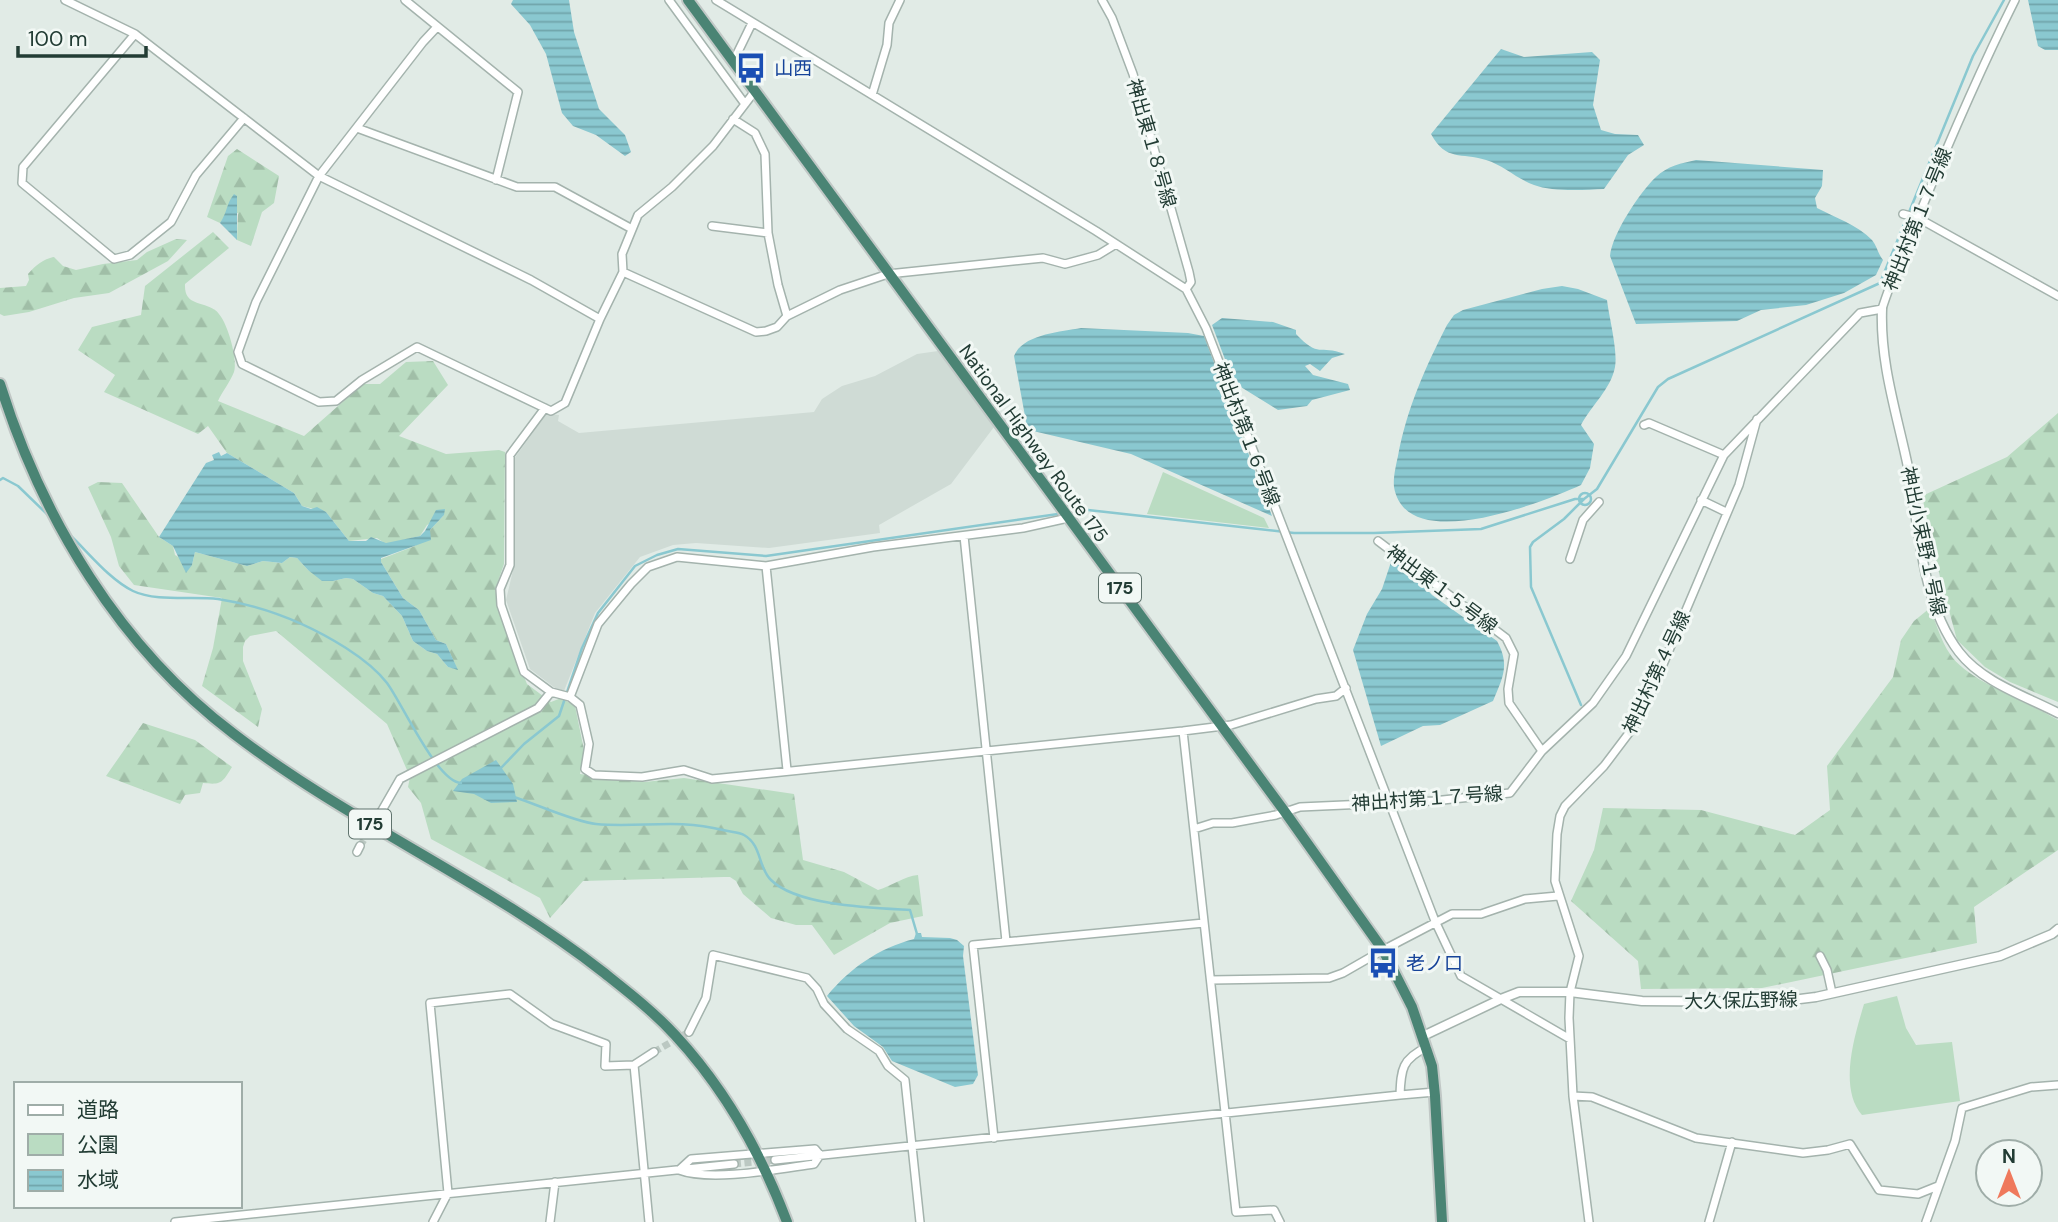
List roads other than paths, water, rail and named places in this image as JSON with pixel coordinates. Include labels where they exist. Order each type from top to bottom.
[{"type":"highway","name":"National Highway Route 175","points":[[688,0],[1219,726],[1285,812],[1382,950],[1399,979],[1425,1041],[1435,1092],[1442,1222]]},
{"type":"highway","name":"175","points":[[0,384],[22,446],[72,549],[97,589],[134,638],[175,682],[233,733],[288,772],[524,916],[578,952],[633,996],[674,1033],[732,1108],[758,1153],[787,1222]]},
{"type":"street","points":[[65,0],[135,34],[319,176],[531,279],[600,319]]},
{"type":"street","points":[[405,0],[518,92],[496,180]]},
{"type":"street","points":[[669,0],[745,104]]},
{"type":"street","points":[[716,0],[1186,289]]},
{"type":"street","points":[[872,95],[887,45],[889,23],[900,0]]},
{"type":"street","name":"神出東１８号線","points":[[1102,0],[1125,52],[1146,118],[1189,272],[1191,282],[1186,289]]},
{"type":"street","name":"神出村第１７号線","points":[[1194,829],[1300,807],[1433,802],[1510,793],[1542,751],[1593,703],[1626,656],[1724,455],[1860,313],[1882,309],[1965,104],[2015,0]]},
{"type":"street","points":[[733,62],[752,23]]},
{"type":"street","points":[[437,27],[319,176],[256,302],[238,352],[242,364],[319,402],[336,401],[362,380],[417,347],[551,411],[565,403],[623,272],[622,254],[638,215],[672,187],[713,146],[755,91]]},
{"type":"street","points":[[135,34],[23,167],[22,183],[114,259],[130,255],[171,222],[196,175],[244,118]]},
{"type":"street","points":[[733,119],[755,133],[765,154],[768,233],[787,316]]},
{"type":"street","points":[[357,128],[517,187],[555,187],[632,229]]},
{"type":"street","points":[[1903,214],[1918,218],[2058,296]]},
{"type":"street","points":[[712,226],[768,233]]},
{"type":"street","points":[[623,272],[756,332],[777,327],[787,316],[840,290],[888,274],[1043,258],[1065,264],[1098,255],[1116,244]]},
{"type":"street","name":"神出村第１６号線","points":[[1186,289],[1206,328],[1435,921],[1461,976],[1570,1039]]},
{"type":"street","name":"神出小束野１号線","points":[[1882,309],[1884,360],[1937,614],[1946,634],[1972,666],[2000,684],[2058,713]]},
{"type":"street","points":[[545,408],[510,455],[510,565],[500,589],[501,606],[524,672],[551,692],[570,697],[580,705],[589,744],[585,769],[594,775],[642,778],[684,770],[712,779],[1183,731],[1231,725],[1316,699],[1336,696],[1346,688]]},
{"type":"street","name":"神出村第４号線","points":[[1589,1222],[1573,1096],[1570,1039],[1570,992],[1579,956],[1555,881],[1560,817],[1565,806],[1604,766],[1632,729],[1656,681],[1739,485],[1757,418]]},
{"type":"street","points":[[1644,425],[1650,423],[1724,455]]},
{"type":"street","points":[[1701,500],[1726,512]]},
{"type":"street","points":[[1570,559],[1583,520],[1599,502]]},
{"type":"street","points":[[570,697],[598,624],[648,566],[677,557],[766,566],[873,547],[1023,528],[1068,518]]},
{"type":"street","points":[[964,536],[1006,941]]},
{"type":"street","name":"神出東１５号線","points":[[1378,541],[1506,638],[1514,654],[1508,689],[1509,703],[1542,751]]},
{"type":"street","points":[[766,566],[787,770]]},
{"type":"street","points":[[377,819],[400,779],[538,708],[551,692]]},
{"type":"street","points":[[1183,731],[1236,1212],[1274,1210],[1280,1222]]},
{"type":"street","points":[[1211,980],[1329,978],[1343,974],[1382,950],[1452,914],[1481,914],[1524,899],[1558,896]]},
{"type":"street","points":[[994,1138],[973,944],[1204,923]]},
{"type":"street","name":"大久保広野線","points":[[1425,1041],[1501,999],[1520,992],[1570,992],[1642,1001],[1776,1002],[1832,993],[2000,956],[2058,929]]},
{"type":"street","points":[[689,1032],[706,998],[713,955],[807,978],[847,1029],[879,1051],[888,1066],[905,1080],[920,1222]]},
{"type":"street","points":[[1820,956],[1832,993]]},
{"type":"street","points":[[433,1222],[448,1193],[430,1003],[510,994],[552,1024],[606,1044],[605,1066],[634,1065],[654,1052]]},
{"type":"street","points":[[1400,1095],[1401,1071],[1425,1041]]},
{"type":"street","points":[[634,1065],[649,1222]]},
{"type":"street","points":[[1926,1222],[1955,1141],[1962,1108],[2031,1087],[2058,1086]]},
{"type":"street","points":[[775,1160],[1435,1092]]},
{"type":"street","points":[[1573,1096],[1592,1097],[1696,1138],[1803,1153],[1850,1144],[1879,1190],[1918,1194],[1938,1186]]},
{"type":"street","points":[[1709,1222],[1732,1142]]},
{"type":"street","points":[[679,1170],[691,1159],[816,1149],[820,1155]]},
{"type":"street","points":[[679,1170],[693,1175],[766,1171],[814,1164],[820,1155]]},
{"type":"street","points":[[175,1222],[734,1164]]},
{"type":"street","points":[[550,1222],[555,1182]]},
{"type":"water","points":[[513,0],[569,0],[574,32],[599,109],[625,135],[631,152],[625,156],[596,135],[573,126],[562,113],[546,54],[530,25],[511,4]]},
{"type":"water","points":[[2028,0],[2058,0],[2058,50],[2045,50],[2038,46]]},
{"type":"water","points":[[1501,49],[1524,57],[1592,52],[1600,60],[1593,105],[1601,130],[1638,135],[1644,145],[1628,155],[1604,189],[1568,190],[1541,187],[1492,162],[1448,152],[1437,143],[1431,134]]},
{"type":"water","points":[[1696,160],[1823,170],[1822,186],[1815,198],[1817,208],[1853,226],[1872,240],[1883,260],[1876,275],[1844,293],[1806,305],[1761,310],[1737,321],[1636,324],[1610,256],[1616,236],[1642,193],[1660,173]]},
{"type":"water","points":[[234,194],[237,196],[237,240],[220,223]]},
{"type":"water","points":[[1562,286],[1607,300],[1615,352],[1613,375],[1581,425],[1594,444],[1590,468],[1581,485],[1508,512],[1478,519],[1448,522],[1423,519],[1404,508],[1394,487],[1402,438],[1424,373],[1454,315],[1463,310]]},
{"type":"water","points":[[1222,318],[1273,322],[1296,330],[1296,334],[1304,342],[1315,349],[1345,354],[1332,358],[1320,371],[1310,364],[1305,366],[1313,375],[1348,384],[1350,390],[1312,400],[1307,406],[1278,410],[1236,384],[1212,325]]},
{"type":"water","points":[[1081,328],[1204,336],[1272,516],[1131,454],[1033,431],[1027,427],[1014,356],[1025,343],[1034,339]]},
{"type":"water","points":[[219,452],[221,456],[227,453],[294,493],[302,506],[311,509],[317,507],[326,512],[349,541],[366,541],[371,537],[386,543],[420,536],[436,510],[445,509],[444,515],[430,530],[431,540],[381,558],[381,562],[403,598],[419,610],[436,640],[446,644],[458,670],[448,667],[437,654],[427,651],[413,641],[402,616],[383,596],[373,593],[353,579],[322,581],[297,558],[290,557],[282,563],[263,561],[247,566],[195,552],[192,565],[186,573],[173,546],[159,537],[206,463],[214,460],[212,455]]},
{"type":"water","points":[[1392,559],[1432,595],[1497,641],[1503,657],[1504,671],[1493,701],[1440,725],[1423,726],[1381,746],[1353,650],[1367,614],[1382,589]]},
{"type":"water","points":[[496,760],[513,784],[517,802],[491,803],[474,794],[453,791],[462,779]]},
{"type":"water","points":[[916,933],[921,933],[922,937],[950,938],[964,946],[978,1075],[973,1084],[955,1087],[892,1061],[883,1047],[854,1026],[827,996],[866,960],[914,939]]},
{"type":"waterway","points":[[1079,509],[1294,533],[1374,533],[1481,529],[1575,499],[1584,499],[1597,489],[1658,387],[1668,379],[1880,283],[1973,56],[2004,0]]},
{"type":"waterway","points":[[0,480],[3,478],[18,486],[49,516]]},
{"type":"waterway","points":[[1585,493],[1591,499],[1585,505],[1579,499],[1585,493]]},
{"type":"waterway","points":[[1581,705],[1531,587],[1530,547],[1584,499]]},
{"type":"waterway","points":[[500,769],[524,744],[559,716],[582,648],[598,613],[635,566],[657,555],[678,549],[766,556],[1058,514]]},
{"type":"waterway","points":[[70,535],[108,573],[133,591],[163,598],[218,599],[252,606],[301,624],[346,648],[383,678],[441,770],[461,783]]},
{"type":"waterway","points":[[514,797],[587,823],[706,826],[742,834],[754,845],[767,875],[783,889],[837,904],[910,910],[917,934]]},
{"type":"tunnel","points":[[360,846],[375,822]]},
{"type":"tunnel","points":[[654,1052],[689,1032]]},
{"type":"tunnel","points":[[734,1164],[775,1160]]},
{"type":"place","name":"山西","points":[[751,68]]},
{"type":"place","name":"老ノ口","points":[[1383,963]]}]
